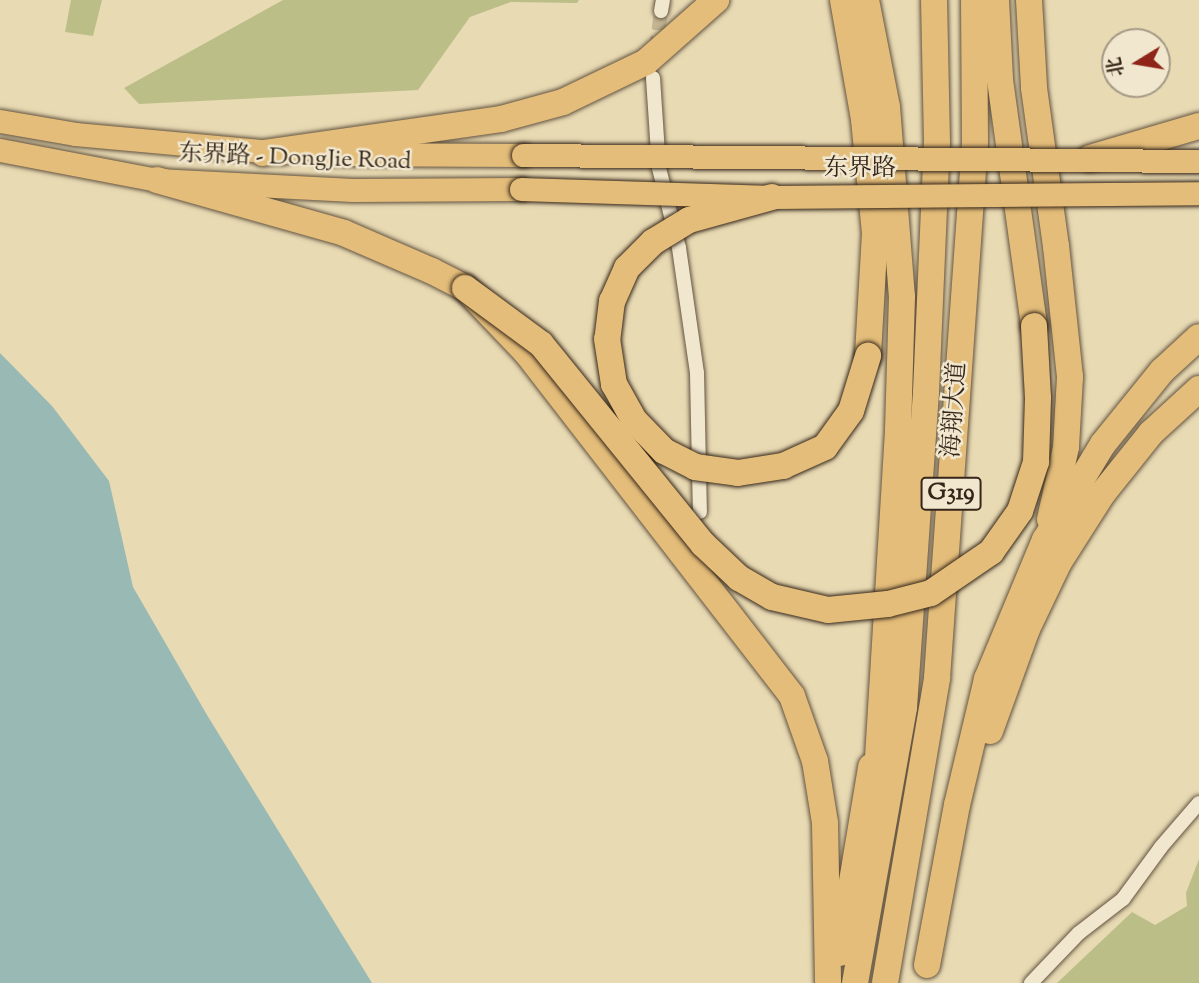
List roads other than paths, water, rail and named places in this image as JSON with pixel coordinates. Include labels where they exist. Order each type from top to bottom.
[{"type":"highway","points":[[263,153],[500,119],[563,102],[646,62],[716,0]]},
{"type":"highway","points":[[772,197],[689,220],[653,242],[627,268],[612,302],[607,340],[614,384],[634,420],[664,451],[695,467],[738,473],[783,466],[825,447],[851,411],[868,356],[875,233],[864,119],[842,0]]},
{"type":"highway","points":[[866,0],[887,107],[902,296],[898,431],[866,930]]},
{"type":"highway","name":"海翔大道","points":[[855,983],[904,707],[926,392],[937,142],[934,0]]},
{"type":"highway","name":"海翔大道","points":[[885,983],[937,678],[975,142],[974,0]]},
{"type":"highway","points":[[157,180],[344,233],[465,288],[541,344],[703,544],[739,578],[772,597],[828,610],[888,604],[931,593],[991,552],[1020,510],[1036,462],[1038,398],[1034,326],[1000,80],[996,0]]},
{"type":"highway","points":[[1029,0],[1034,88],[1070,377],[1066,447],[1045,540]]},
{"type":"highway","points":[[1076,162],[1199,126]]},
{"type":"highway","points":[[465,288],[527,353],[792,696],[815,761],[825,823],[828,983]]},
{"type":"highway","points":[[925,974],[957,805],[988,679],[1045,540],[1103,444],[1162,372],[1199,337]]},
{"type":"highway","points":[[925,974],[988,737],[1027,629],[1059,562],[1103,493],[1151,433],[1199,389]]},
{"type":"highway","points":[[835,983],[865,811],[883,671]]},
{"type":"main road","name":"东界路 - DongJie Road","points":[[0,121],[75,134],[263,153],[523,155]]},
{"type":"main road","name":"东界路 - DongJie Road","points":[[0,150],[157,180],[353,190],[522,189]]},
{"type":"main road","name":"东界路","points":[[523,155],[1199,161]]},
{"type":"main road","name":"东界路","points":[[522,189],[772,197],[1199,193]]},
{"type":"street","points":[[653,78],[659,168],[679,248],[697,373],[700,512]]},
{"type":"street","points":[[1031,983],[1079,933],[1123,900],[1161,847],[1199,803]]},
{"type":"water","points":[[0,353],[52,406],[109,481],[133,587],[207,715],[372,983],[0,983]]},
{"type":"tunnel","points":[[656,51],[661,11]]}]
